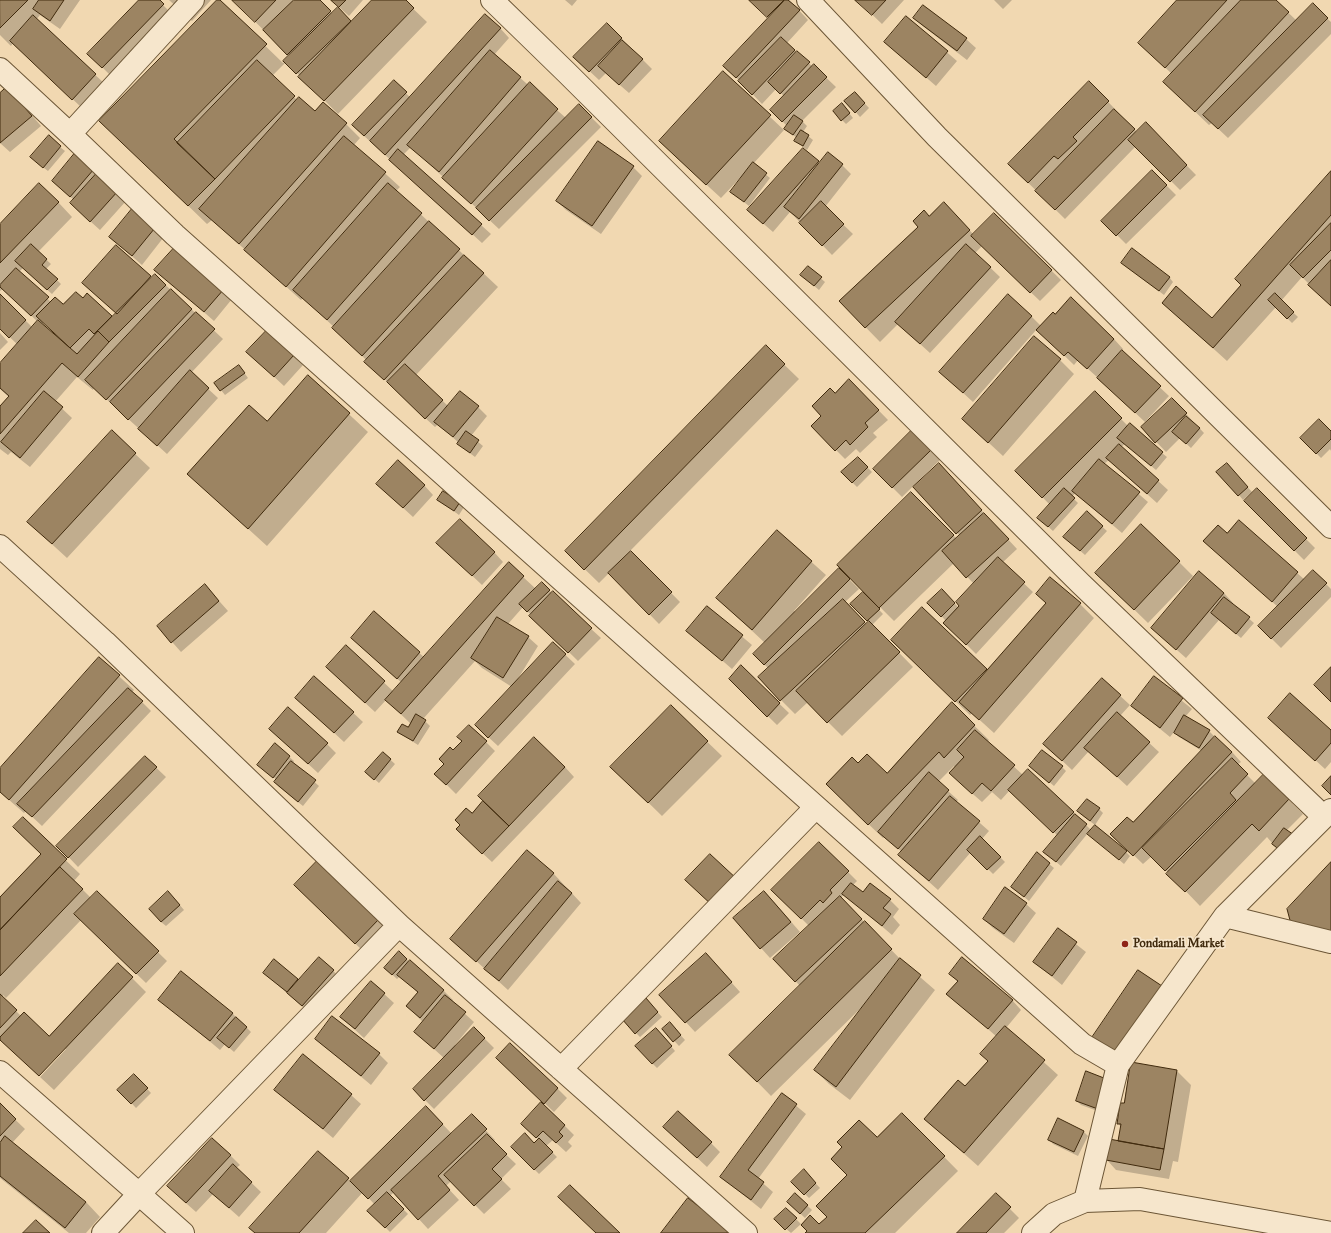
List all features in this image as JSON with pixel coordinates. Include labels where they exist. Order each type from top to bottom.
[{"type":"street","points":[[70,134],[193,0]]},
{"type":"street","points":[[492,0],[568,73],[1081,584],[1328,813],[1225,916],[1118,1065],[1085,1201]]},
{"type":"street","points":[[808,0],[937,137],[1331,527]]},
{"type":"street","points":[[0,69],[175,235],[1082,1044],[1118,1065]]},
{"type":"street","points":[[0,546],[105,642],[399,925],[746,1233]]},
{"type":"street","points":[[561,1069],[816,807]]},
{"type":"street","points":[[1225,916],[1331,942]]},
{"type":"street","points":[[103,1233],[399,925]]},
{"type":"street","points":[[0,1072],[183,1233]]},
{"type":"street","points":[[1033,1233],[1054,1214],[1085,1201],[1140,1199],[1331,1233]]},
{"type":"building","points":[[0,0],[28,0],[0,28]]},
{"type":"building","points":[[39,0],[64,0],[50,21],[33,9]]},
{"type":"building","points":[[139,0],[160,0],[164,4],[102,68],[87,54]]},
{"type":"building","points":[[217,0],[220,0],[267,44],[174,139],[215,179],[188,206],[99,121]]},
{"type":"building","points":[[232,0],[276,0],[255,22]]},
{"type":"building","points":[[294,0],[320,0],[331,11],[287,55],[263,30]]},
{"type":"building","points":[[331,0],[346,0],[339,7]]},
{"type":"building","points":[[372,0],[406,0],[414,8],[324,101],[298,77]]},
{"type":"building","points":[[749,0],[784,0],[767,17]]},
{"type":"building","points":[[785,0],[788,0],[800,10],[736,78],[723,66]]},
{"type":"building","points":[[855,0],[886,0],[872,15]]},
{"type":"building","points":[[1177,0],[1227,0],[1165,68],[1138,43]]},
{"type":"building","points":[[1241,0],[1276,0],[1289,12],[1195,112],[1163,82]]},
{"type":"building","points":[[1313,3],[1328,18],[1218,129],[1203,115]]},
{"type":"building","points":[[923,5],[967,38],[957,51],[913,18]]},
{"type":"building","points":[[338,7],[351,21],[296,74],[283,61]]},
{"type":"building","points":[[485,14],[501,28],[385,155],[370,141]]},
{"type":"building","points":[[33,15],[96,74],[72,100],[10,41]]},
{"type":"building","points":[[906,16],[948,51],[926,78],[884,42]]},
{"type":"building","points":[[607,23],[622,38],[589,72],[573,57]]},
{"type":"building","points":[[781,37],[795,50],[752,95],[738,81]]},
{"type":"building","points":[[622,40],[643,59],[619,85],[598,66]]},
{"type":"building","points":[[490,50],[521,77],[439,172],[407,145]]},
{"type":"building","points":[[797,51],[810,62],[780,94],[768,82]]},
{"type":"building","points":[[257,60],[295,96],[215,179],[177,143]]},
{"type":"building","points":[[814,64],[827,77],[782,122],[770,110]]},
{"type":"building","points":[[723,71],[771,115],[706,185],[659,141]]},
{"type":"building","points":[[394,80],[407,92],[364,136],[352,125]]},
{"type":"building","points":[[1089,81],[1109,101],[1073,137],[1077,141],[1058,159],[1054,156],[1028,183],[1008,164]]},
{"type":"building","points":[[530,82],[558,109],[471,204],[442,178]]},
{"type":"building","points":[[7,87],[32,116],[0,143],[0,93]]},
{"type":"building","points":[[855,92],[865,103],[855,113],[844,101]]},
{"type":"building","points":[[299,97],[315,111],[323,102],[347,123],[239,244],[199,209]]},
{"type":"building","points":[[842,103],[850,113],[841,121],[833,111]]},
{"type":"building","points":[[579,104],[592,117],[489,221],[476,208]]},
{"type":"building","points":[[1114,109],[1135,129],[1055,210],[1035,191]]},
{"type":"building","points":[[794,115],[803,121],[793,135],[784,129]]},
{"type":"building","points":[[1146,122],[1187,165],[1170,182],[1128,140]]},
{"type":"building","points":[[801,130],[809,135],[803,146],[794,141]]},
{"type":"building","points":[[49,135],[61,146],[43,168],[30,157]]},
{"type":"building","points":[[344,136],[386,172],[286,287],[244,250]]},
{"type":"building","points":[[598,141],[634,166],[592,226],[556,201]]},
{"type":"building","points":[[803,148],[819,161],[763,224],[747,210]]},
{"type":"building","points":[[398,149],[482,224],[472,235],[389,160]]},
{"type":"building","points":[[828,152],[843,164],[799,219],[784,207]]},
{"type":"building","points":[[75,153],[94,169],[70,197],[52,181]]},
{"type":"building","points":[[753,162],[767,173],[744,202],[730,192]]},
{"type":"building","points":[[1152,170],[1167,185],[1116,236],[1101,221]]},
{"type":"building","points":[[1331,171],[1331,215],[1213,348],[1162,303],[1176,286],[1212,318],[1241,285],[1235,279]]},
{"type":"building","points":[[97,173],[118,191],[90,222],[70,203]]},
{"type":"building","points":[[39,183],[59,202],[0,263],[0,224]]},
{"type":"building","points":[[388,183],[422,213],[327,320],[293,290]]},
{"type":"building","points":[[821,201],[844,224],[822,246],[799,223]]},
{"type":"building","points":[[944,202],[970,230],[865,328],[839,301],[918,227],[913,221],[924,210],[929,216]]},
{"type":"building","points":[[136,204],[159,223],[132,256],[109,237]]},
{"type":"building","points":[[994,213],[1052,270],[1030,293],[971,236]]},
{"type":"building","points":[[429,221],[460,249],[362,356],[332,328]]},
{"type":"building","points":[[1331,223],[1331,250],[1303,278],[1290,265]]},
{"type":"building","points":[[31,244],[47,259],[42,265],[58,279],[47,290],[15,261]]},
{"type":"building","points":[[966,244],[991,267],[920,344],[895,322]]},
{"type":"building","points":[[116,245],[151,276],[117,314],[82,283]]},
{"type":"building","points":[[174,248],[224,289],[204,312],[154,270]]},
{"type":"building","points":[[1132,248],[1170,277],[1159,291],[1121,263]]},
{"type":"building","points":[[464,255],[484,273],[384,380],[364,362]]},
{"type":"building","points":[[1331,260],[1331,306],[1308,285]]},
{"type":"building","points":[[808,266],[822,277],[814,286],[800,275]]},
{"type":"building","points":[[16,268],[49,297],[31,316],[0,287],[0,285]]},
{"type":"building","points":[[155,274],[166,285],[109,342],[98,331]]},
{"type":"building","points":[[171,289],[192,309],[106,400],[85,380]]},
{"type":"building","points":[[76,292],[83,298],[87,293],[112,316],[94,334],[89,329],[70,348],[36,316],[55,297],[63,304]]},
{"type":"building","points":[[1275,293],[1294,312],[1287,319],[1268,300]]},
{"type":"building","points":[[0,294],[26,320],[9,338],[0,329]]},
{"type":"building","points":[[1008,294],[1032,316],[963,393],[939,372]]},
{"type":"building","points":[[1071,297],[1114,339],[1087,369],[1068,352],[1064,356],[1036,330],[1053,312],[1055,314]]},
{"type":"building","points":[[196,312],[215,329],[128,420],[110,402]]},
{"type":"building","points":[[38,320],[77,354],[98,331],[109,342],[78,377],[62,363],[0,434],[0,406],[9,396],[0,388],[0,363]]},
{"type":"building","points":[[267,330],[294,355],[274,377],[246,352]]},
{"type":"building","points":[[1034,336],[1061,359],[988,443],[962,419]]},
{"type":"building","points":[[766,345],[785,364],[584,570],[565,551]]},
{"type":"building","points":[[1122,350],[1161,386],[1135,413],[1097,378]]},
{"type":"building","points":[[405,364],[443,400],[425,419],[387,382]]},
{"type":"building","points":[[239,365],[245,373],[220,391],[214,383]]},
{"type":"building","points":[[190,370],[209,388],[157,446],[138,429]]},
{"type":"building","points":[[308,375],[350,413],[248,529],[187,474],[249,405],[267,421]]},
{"type":"building","points":[[849,379],[879,410],[865,423],[868,427],[850,445],[846,440],[835,451],[811,426],[821,416],[812,406],[830,388],[835,393]]},
{"type":"building","points":[[44,391],[63,407],[20,458],[1,442]]},
{"type":"building","points":[[460,391],[479,406],[453,437],[434,422]]},
{"type":"building","points":[[1095,391],[1122,418],[1042,498],[1015,471]]},
{"type":"building","points":[[1172,398],[1187,413],[1155,443],[1141,427]]},
{"type":"building","points":[[1186,416],[1200,428],[1186,444],[1172,432]]},
{"type":"building","points":[[1319,419],[1331,431],[1331,439],[1316,454],[1300,438]]},
{"type":"building","points":[[1130,423],[1163,452],[1151,466],[1117,438]]},
{"type":"building","points":[[112,430],[136,453],[52,544],[27,522]]},
{"type":"building","points":[[912,430],[931,450],[892,488],[873,469]]},
{"type":"building","points":[[466,431],[479,440],[470,453],[457,444]]},
{"type":"building","points":[[1119,444],[1159,480],[1147,494],[1106,458]]},
{"type":"building","points":[[858,457],[868,467],[852,483],[841,472]]},
{"type":"building","points":[[1099,459],[1140,492],[1112,524],[1072,491]]},
{"type":"building","points":[[398,460],[425,485],[403,508],[376,484]]},
{"type":"building","points":[[939,463],[982,510],[956,534],[913,487]]},
{"type":"building","points":[[1227,463],[1248,487],[1238,496],[1216,472]]},
{"type":"building","points":[[1064,488],[1075,498],[1048,527],[1037,518]]},
{"type":"building","points":[[1257,488],[1307,538],[1294,551],[1244,501]]},
{"type":"building","points":[[443,491],[460,502],[454,511],[437,500]]},
{"type":"building","points":[[911,492],[954,535],[879,608],[837,565]]},
{"type":"building","points":[[1087,511],[1103,526],[1080,551],[1063,537]]},
{"type":"building","points":[[984,513],[1009,539],[966,578],[942,551]]},
{"type":"building","points":[[460,519],[495,552],[472,576],[436,543]]},
{"type":"building","points":[[1239,520],[1298,572],[1272,602],[1203,541],[1218,525],[1227,533]]},
{"type":"building","points":[[1141,524],[1180,561],[1134,610],[1095,573]]},
{"type":"building","points":[[777,530],[812,561],[752,630],[716,598]]},
{"type":"building","points":[[631,551],[672,592],[649,615],[608,573]]},
{"type":"building","points":[[998,557],[1025,582],[966,645],[943,623],[959,606],[956,602]]},
{"type":"building","points":[[509,562],[524,576],[401,714],[385,700]]},
{"type":"building","points":[[839,568],[850,579],[764,665],[753,654]]},
{"type":"building","points":[[1313,570],[1327,583],[1271,639],[1258,626]]},
{"type":"building","points":[[1199,571],[1224,593],[1176,650],[1151,628]]},
{"type":"building","points":[[1050,577],[1081,603],[979,720],[959,702],[1046,603],[1036,594]]},
{"type":"building","points":[[542,582],[550,590],[527,612],[519,604]]},
{"type":"building","points":[[205,584],[219,601],[171,643],[157,626]]},
{"type":"building","points":[[942,589],[955,603],[941,617],[927,603]]},
{"type":"building","points":[[553,591],[592,628],[568,653],[529,616]]},
{"type":"building","points":[[863,592],[880,609],[867,621],[850,604]]},
{"type":"building","points":[[1224,597],[1250,617],[1236,634],[1211,613]]},
{"type":"building","points":[[843,599],[865,622],[780,701],[758,677]]},
{"type":"building","points":[[707,606],[743,635],[722,661],[686,631]]},
{"type":"building","points":[[922,607],[987,669],[955,702],[891,640]]},
{"type":"building","points":[[374,611],[420,652],[397,679],[351,638]]},
{"type":"building","points":[[497,617],[529,636],[503,678],[471,658]]},
{"type":"building","points":[[869,621],[900,652],[827,723],[796,691]]},
{"type":"building","points":[[553,642],[566,654],[488,738],[475,725]]},
{"type":"building","points":[[346,645],[385,681],[365,703],[326,667]]},
{"type":"building","points":[[99,657],[120,675],[9,800],[0,792],[0,768]]},
{"type":"building","points":[[741,665],[780,703],[767,717],[729,679]]},
{"type":"building","points":[[1331,667],[1331,702],[1314,685]]},
{"type":"building","points":[[314,676],[354,712],[334,733],[295,698]]},
{"type":"building","points":[[1154,676],[1183,698],[1160,728],[1131,706]]},
{"type":"building","points":[[1102,678],[1121,695],[1062,761],[1043,744]]},
{"type":"building","points":[[128,688],[143,701],[32,817],[17,804]]},
{"type":"building","points":[[1290,693],[1331,730],[1331,743],[1315,761],[1268,718]]},
{"type":"building","points":[[952,702],[975,725],[944,758],[939,752],[868,825],[826,784],[852,757],[858,763],[867,754],[887,773]]},
{"type":"building","points":[[671,705],[708,741],[648,803],[610,767]]},
{"type":"building","points":[[288,707],[328,743],[308,764],[269,729]]},
{"type":"building","points":[[1117,712],[1150,742],[1117,777],[1084,748]]},
{"type":"building","points":[[416,714],[426,720],[413,741],[397,732],[402,724],[408,727]]},
{"type":"building","points":[[1184,715],[1210,730],[1199,748],[1174,733]]},
{"type":"building","points":[[469,725],[487,741],[446,785],[434,774],[444,764],[439,759],[450,747],[453,750],[462,741],[457,737]]},
{"type":"building","points":[[975,730],[1015,765],[991,791],[982,783],[972,794],[949,773],[964,757],[957,750]]},
{"type":"building","points":[[1215,736],[1232,752],[1133,856],[1110,834],[1127,817],[1133,822]]},
{"type":"building","points":[[534,737],[565,767],[509,826],[478,796]]},
{"type":"building","points":[[275,743],[290,756],[273,778],[257,765]]},
{"type":"building","points":[[1042,750],[1063,766],[1049,783],[1029,766]]},
{"type":"building","points":[[383,752],[391,759],[374,780],[365,772]]},
{"type":"building","points":[[145,756],[157,767],[68,858],[56,846]]},
{"type":"building","points":[[1232,758],[1248,774],[1230,793],[1236,800],[1165,871],[1142,848]]},
{"type":"building","points":[[291,761],[316,780],[298,802],[274,782]]},
{"type":"building","points":[[1028,769],[1074,812],[1053,833],[1008,790]]},
{"type":"building","points":[[929,772],[949,790],[898,849],[878,832]]},
{"type":"building","points":[[1264,774],[1289,799],[1259,831],[1252,824],[1185,892],[1166,874]]},
{"type":"building","points":[[1331,776],[1331,795],[1322,786]]},
{"type":"building","points":[[950,796],[980,821],[929,881],[898,855]]},
{"type":"building","points":[[1087,799],[1100,808],[1090,821],[1077,811]]},
{"type":"building","points":[[483,801],[509,826],[482,854],[456,829],[460,825],[455,820],[466,808],[472,813]]},
{"type":"building","points":[[1075,814],[1087,824],[1056,862],[1043,852]]},
{"type":"building","points":[[23,817],[67,859],[0,930],[0,897],[41,854],[13,827]]},
{"type":"building","points":[[1095,825],[1127,851],[1119,860],[1087,834]]},
{"type":"building","points":[[1284,828],[1297,837],[1285,854],[1272,844]]},
{"type":"building","points":[[980,836],[1001,857],[987,870],[967,850]]},
{"type":"building","points":[[819,842],[849,871],[830,890],[832,893],[823,903],[820,900],[801,919],[771,890]]},
{"type":"building","points":[[527,850],[554,873],[476,962],[450,939]]},
{"type":"building","points":[[1037,852],[1050,863],[1024,897],[1011,887]]},
{"type":"building","points":[[710,854],[738,880],[714,907],[685,880]]},
{"type":"building","points":[[318,860],[379,919],[355,944],[294,885]]},
{"type":"building","points":[[1331,862],[1331,932],[1291,924],[1287,909]]},
{"type":"building","points":[[60,867],[83,889],[0,976],[0,930]]},
{"type":"building","points":[[558,881],[572,893],[499,981],[484,969]]},
{"type":"building","points":[[851,883],[863,892],[870,883],[891,899],[883,908],[891,914],[882,926],[842,894]]},
{"type":"building","points":[[1005,887],[1027,903],[1004,934],[983,919]]},
{"type":"building","points":[[97,891],[159,951],[136,974],[74,914]]},
{"type":"building","points":[[168,891],[180,905],[161,922],[149,909]]},
{"type":"building","points":[[764,891],[791,922],[760,949],[733,918]]},
{"type":"building","points":[[840,896],[862,919],[795,982],[773,959]]},
{"type":"building","points":[[865,921],[892,949],[757,1082],[729,1055]]},
{"type":"building","points":[[1058,928],[1077,942],[1052,976],[1033,962]]},
{"type":"building","points":[[399,951],[407,959],[392,975],[384,968]]},
{"type":"building","points":[[706,953],[732,982],[685,1023],[659,995]]},
{"type":"building","points":[[319,957],[334,970],[302,1006],[287,993]]},
{"type":"building","points":[[962,957],[1013,1000],[988,1029],[946,994],[958,981],[949,974]]},
{"type":"building","points":[[900,958],[921,975],[836,1087],[814,1070]]},
{"type":"building","points":[[274,959],[298,979],[287,992],[263,973]]},
{"type":"building","points":[[410,960],[444,990],[420,1018],[406,1006],[418,992],[397,975]]},
{"type":"building","points":[[118,963],[133,977],[39,1076],[0,1040],[0,1037],[24,1012],[49,1036]]},
{"type":"building","points":[[1138,970],[1162,986],[1116,1055],[1091,1039]]},
{"type":"building","points":[[181,971],[233,1013],[210,1041],[158,1000]]},
{"type":"building","points":[[371,981],[385,993],[355,1029],[340,1017]]},
{"type":"building","points":[[0,994],[17,1010],[0,1028]]},
{"type":"building","points":[[445,995],[466,1012],[434,1049],[414,1032]]},
{"type":"building","points":[[646,998],[658,1012],[635,1034],[622,1019]]},
{"type":"building","points":[[332,1016],[380,1053],[361,1076],[315,1039]]},
{"type":"building","points":[[236,1017],[247,1027],[229,1048],[217,1038]]},
{"type":"building","points":[[670,1022],[681,1035],[673,1042],[662,1029]]},
{"type":"building","points":[[1005,1026],[1045,1060],[964,1153],[924,1119],[958,1080],[965,1086],[988,1061],[980,1054]]},
{"type":"building","points":[[474,1027],[485,1038],[424,1101],[413,1089]]},
{"type":"building","points":[[656,1028],[672,1046],[652,1064],[635,1046]]},
{"type":"building","points":[[510,1043],[558,1088],[544,1104],[496,1058]]},
{"type":"building","points":[[303,1054],[352,1094],[323,1129],[274,1090]]},
{"type":"building","points":[[1131,1062],[1177,1070],[1164,1149],[1118,1141],[1121,1124],[1117,1124],[1120,1103],[1124,1103]]},
{"type":"building","points":[[1086,1071],[1109,1080],[1098,1109],[1076,1101]]},
{"type":"building","points":[[134,1074],[148,1088],[131,1104],[117,1090]]},
{"type":"building","points":[[782,1093],[797,1104],[748,1170],[764,1182],[751,1200],[720,1177]]},
{"type":"building","points":[[541,1102],[565,1125],[559,1132],[563,1136],[556,1143],[543,1131],[536,1138],[521,1124]]},
{"type":"building","points":[[0,1103],[16,1119],[0,1136]]},
{"type":"building","points":[[426,1106],[443,1124],[368,1199],[350,1181]]},
{"type":"building","points":[[678,1111],[712,1142],[697,1158],[663,1127]]},
{"type":"building","points":[[902,1113],[945,1156],[865,1233],[805,1233],[807,1231],[801,1225],[810,1215],[819,1224],[827,1217],[816,1206],[847,1175],[831,1159],[842,1147],[837,1142],[859,1120],[877,1137]]},
{"type":"building","points":[[472,1114],[487,1129],[438,1176],[450,1190],[418,1220],[391,1190]]},
{"type":"building","points":[[1058,1118],[1084,1131],[1074,1152],[1048,1140]]},
{"type":"building","points":[[525,1133],[534,1143],[539,1138],[553,1152],[534,1170],[511,1147]]},
{"type":"building","points":[[487,1134],[507,1154],[492,1169],[502,1179],[474,1206],[444,1175]]},
{"type":"building","points":[[5,1136],[86,1202],[65,1228],[0,1176],[0,1143]]},
{"type":"building","points":[[212,1138],[231,1155],[186,1203],[167,1186]]},
{"type":"building","points":[[1109,1139],[1164,1149],[1160,1170],[1106,1160]]},
{"type":"building","points":[[318,1151],[349,1178],[299,1233],[255,1233],[249,1228]]},
{"type":"building","points":[[233,1164],[252,1182],[229,1208],[209,1191]]},
{"type":"building","points":[[804,1169],[816,1183],[804,1195],[791,1182]]},
{"type":"building","points":[[570,1185],[620,1233],[596,1233],[558,1197]]},
{"type":"building","points":[[387,1192],[404,1209],[385,1228],[367,1211]]},
{"type":"building","points":[[795,1193],[808,1205],[800,1214],[787,1202]]},
{"type":"building","points":[[996,1193],[1011,1207],[986,1233],[957,1233]]},
{"type":"building","points":[[688,1198],[729,1230],[727,1233],[661,1233]]},
{"type":"building","points":[[786,1208],[797,1218],[785,1230],[774,1219]]},
{"type":"building","points":[[36,1220],[50,1233],[23,1233]]},
{"type":"place","name":"Pondamali Market","points":[[1125,944]]}]
